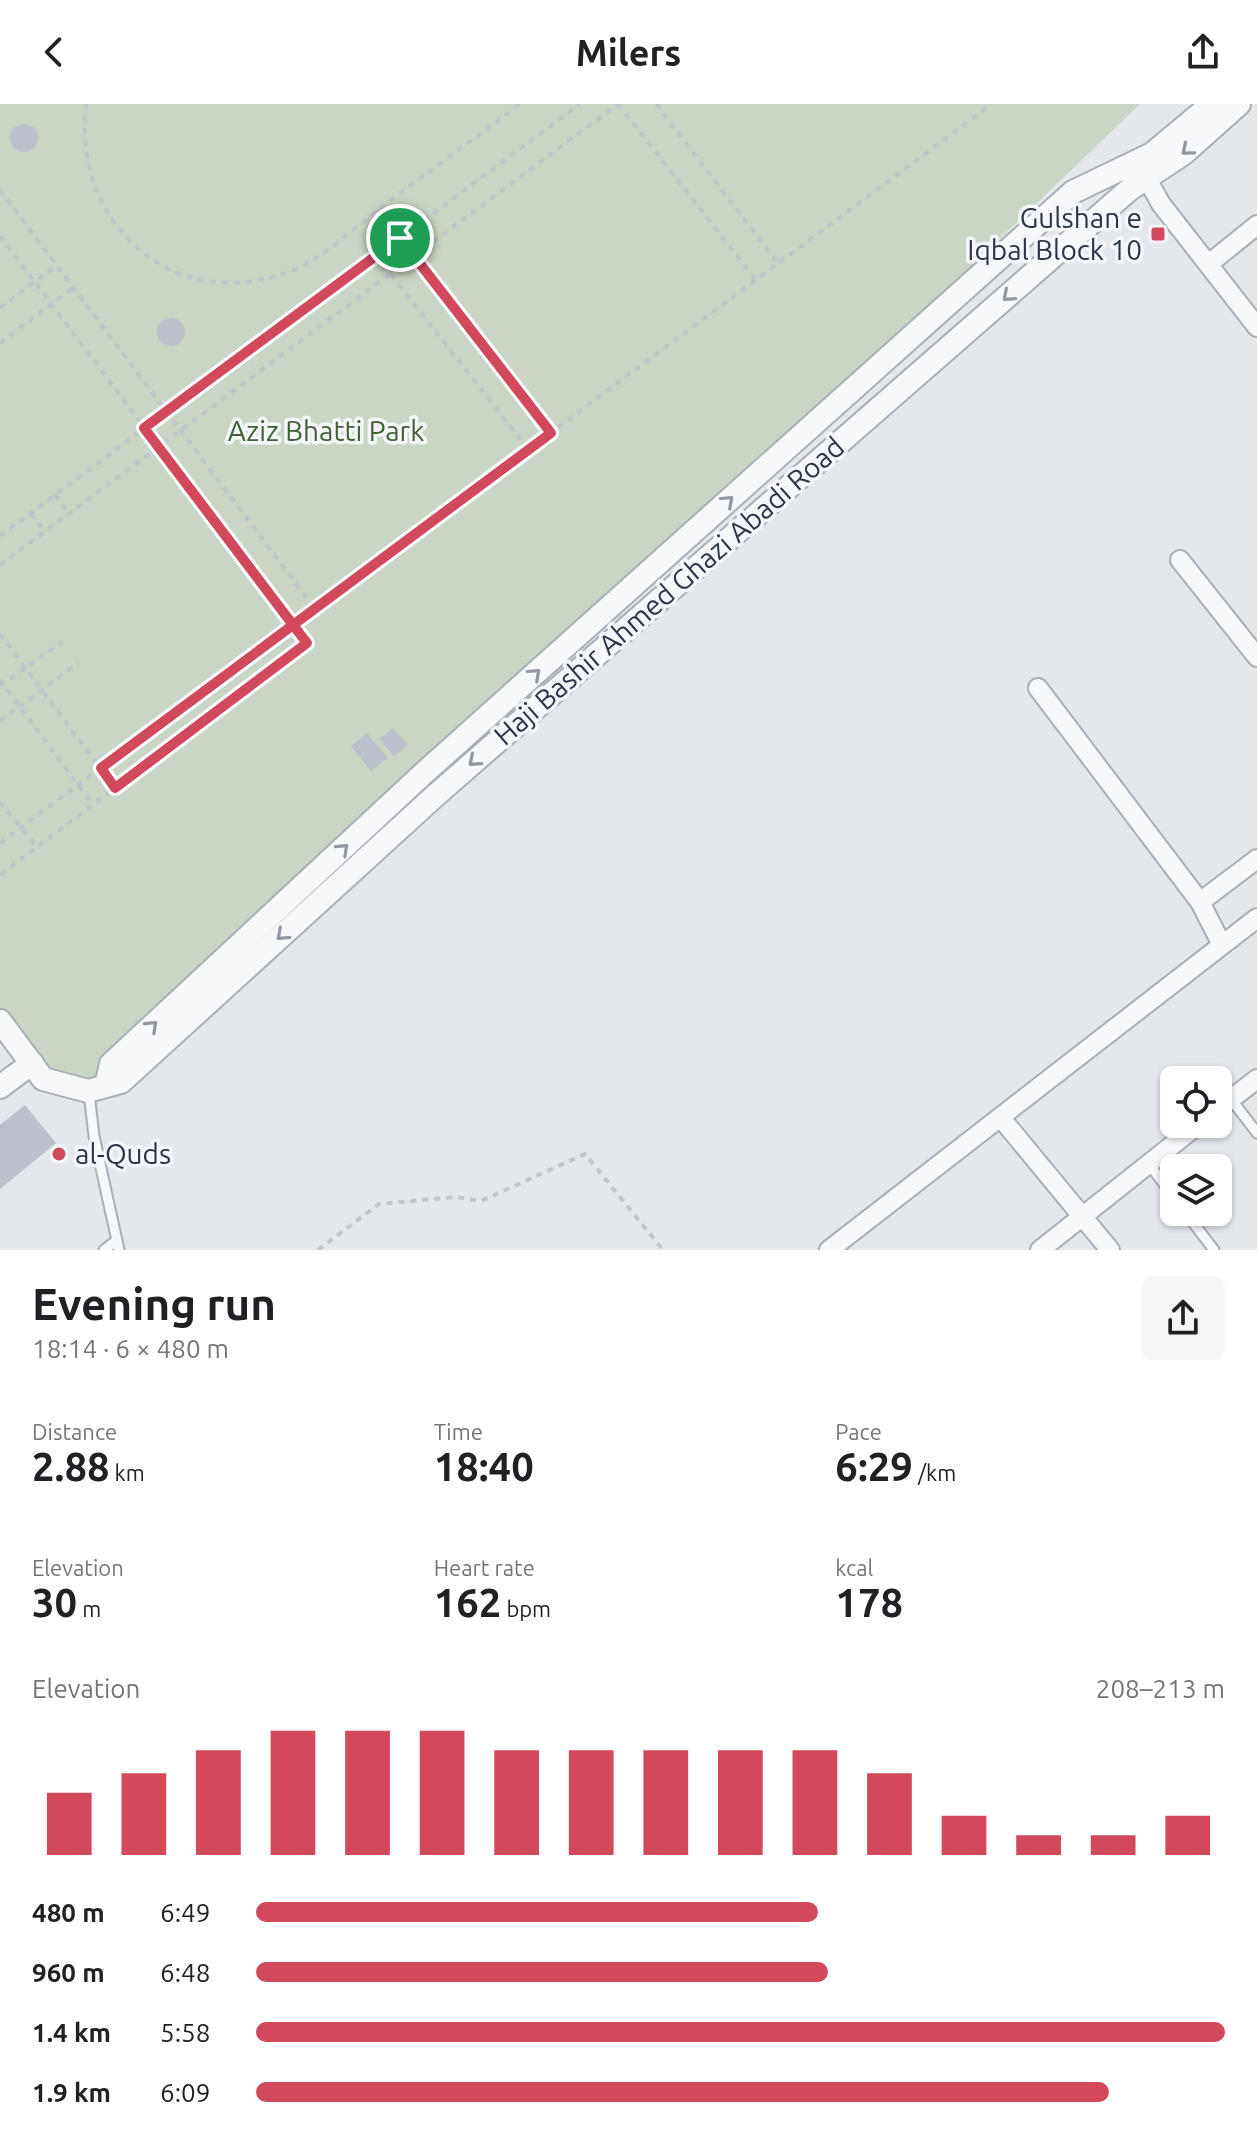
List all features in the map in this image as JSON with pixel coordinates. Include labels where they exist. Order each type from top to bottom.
[{"type":"street","name":"Haji Bashir Ahmed Ghazi Abadi Road","points":[[97,1088],[121,1082],[448,784],[1130,189],[1152,154],[1212,104]]},
{"type":"street","name":"Haji Bashir Ahmed Ghazi Abadi Road","points":[[97,1088],[111,1064],[459,742],[1073,192],[1143,170],[1239,104]]},
{"type":"street","points":[[1143,170],[1161,204],[1257,327]]},
{"type":"street","points":[[1210,263],[1257,225]]},
{"type":"street","points":[[1180,560],[1257,657]]},
{"type":"street","points":[[1038,688],[1200,902],[1222,945]]},
{"type":"street","points":[[1200,902],[1257,859]]},
{"type":"street","points":[[829,1250],[1257,918]]},
{"type":"street","points":[[0,1021],[43,1079],[97,1088]]},
{"type":"street","points":[[0,1087],[32,1063]]},
{"type":"street","points":[[1232,1098],[1257,1079]]},
{"type":"street","points":[[1001,1118],[1110,1250]]},
{"type":"street","points":[[1040,1250],[1182,1138]]},
{"type":"lane","points":[[97,1088],[94,1136],[118,1245],[104,1250]]},
{"type":"lane","points":[[1232,1111],[1257,1133]]},
{"type":"lane","points":[[1149,1164],[1160,1179]]},
{"type":"lane","points":[[1196,1226],[1214,1250]]},
{"type":"path","points":[[86,104],[82,136],[94,186],[120,231],[152,262],[195,280],[248,283],[302,267],[520,104]]},
{"type":"path","points":[[0,536],[580,104]]},
{"type":"path","points":[[0,565],[618,104],[756,280]]},
{"type":"path","points":[[656,104],[778,263]]},
{"type":"path","points":[[977,104],[983,111]]},
{"type":"path","points":[[0,843],[992,104]]},
{"type":"path","points":[[0,190],[315,609]]},
{"type":"path","points":[[378,210],[551,433]]},
{"type":"path","points":[[0,236],[307,643],[0,875]]},
{"type":"path","points":[[376,256],[529,450]]},
{"type":"path","points":[[0,308],[56,265]]},
{"type":"path","points":[[0,343],[73,288]]},
{"type":"path","points":[[55,495],[69,513]]},
{"type":"path","points":[[31,513],[45,532]]},
{"type":"path","points":[[0,634],[115,788]]},
{"type":"path","points":[[62,642],[1,684],[93,805]]},
{"type":"path","points":[[0,721],[78,663]]},
{"type":"path","points":[[0,802],[37,847]]},
{"type":"path","points":[[318,1250],[379,1204],[456,1197],[481,1201],[585,1154],[663,1250]]},
{"type":"green space","name":"Aziz Bhatti Park","points":[[0,104],[1140,104],[121,1082],[88,1090],[33,1064],[0,1020]]},
{"type":"building","points":[[24,124],[34,128],[38,138],[34,148],[24,152],[14,148],[10,138],[14,128]]},
{"type":"building","points":[[171,318],[181,322],[185,332],[181,342],[171,346],[161,342],[157,332],[161,322]]},
{"type":"building","points":[[393,728],[408,745],[394,756],[379,739]]},
{"type":"building","points":[[367,733],[388,758],[371,771],[351,746]]},
{"type":"building","points":[[25,1105],[56,1143],[0,1189],[0,1125]]},
{"type":"place","name":"Gulshan e Iqbal Block 10","points":[[1158,234]]},
{"type":"place","name":"al-Quds","points":[[59,1154]]},
{"type":"route","points":[[400,238],[144,428],[293,625],[307,643],[115,788],[101,768],[293,625],[551,433],[400,238]]}]
